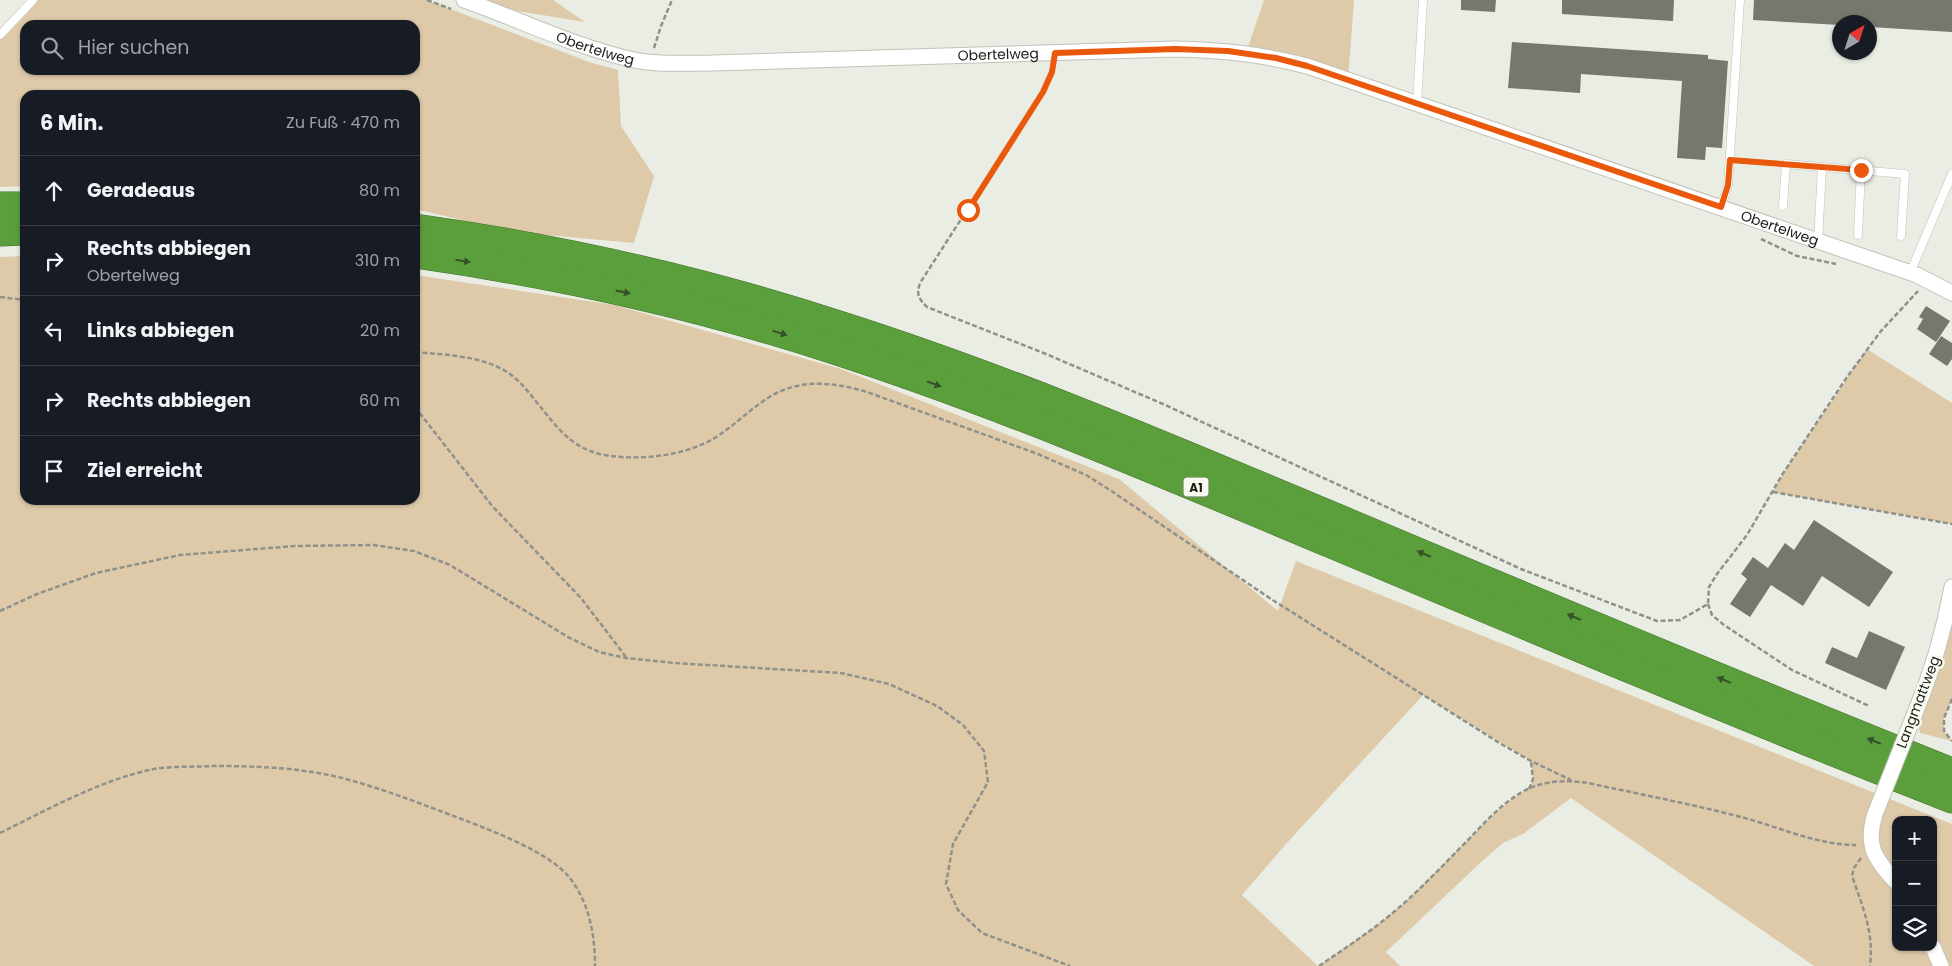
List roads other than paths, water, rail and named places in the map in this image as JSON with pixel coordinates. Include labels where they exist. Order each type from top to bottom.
[{"type":"highway","points":[[0,206],[20,206]]},
{"type":"highway","name":"A1","points":[[420,229],[562,253],[680,279],[836,324],[943,360],[1119,427],[1640,645],[1952,772]]},
{"type":"highway","points":[[0,232],[20,231]]},
{"type":"highway","name":"A1","points":[[420,255],[556,278],[673,304],[808,342],[911,376],[1101,448],[1639,673],[1952,799]]},
{"type":"street","name":"Obertelweg","points":[[458,4],[586,48],[651,62],[710,63],[1175,49],[1228,51],[1276,58],[1307,66],[1721,207],[1927,279],[1952,293]]},
{"type":"street","name":"Langmattweg","points":[[1892,877],[1877,859],[1870,844],[1870,829],[1934,666],[1952,588]]},
{"type":"street","points":[[1935,951],[1941,966]]},
{"type":"lane","points":[[0,35],[33,0]]},
{"type":"lane","points":[[1417,103],[1423,0]]},
{"type":"lane","points":[[1721,207],[1728,185],[1740,0]]},
{"type":"lane","points":[[1783,206],[1786,164],[1905,174],[1901,236]]},
{"type":"lane","points":[[1818,242],[1822,167]]},
{"type":"lane","points":[[1858,235],[1861,170]]},
{"type":"lane","points":[[1910,273],[1952,174]]}]
